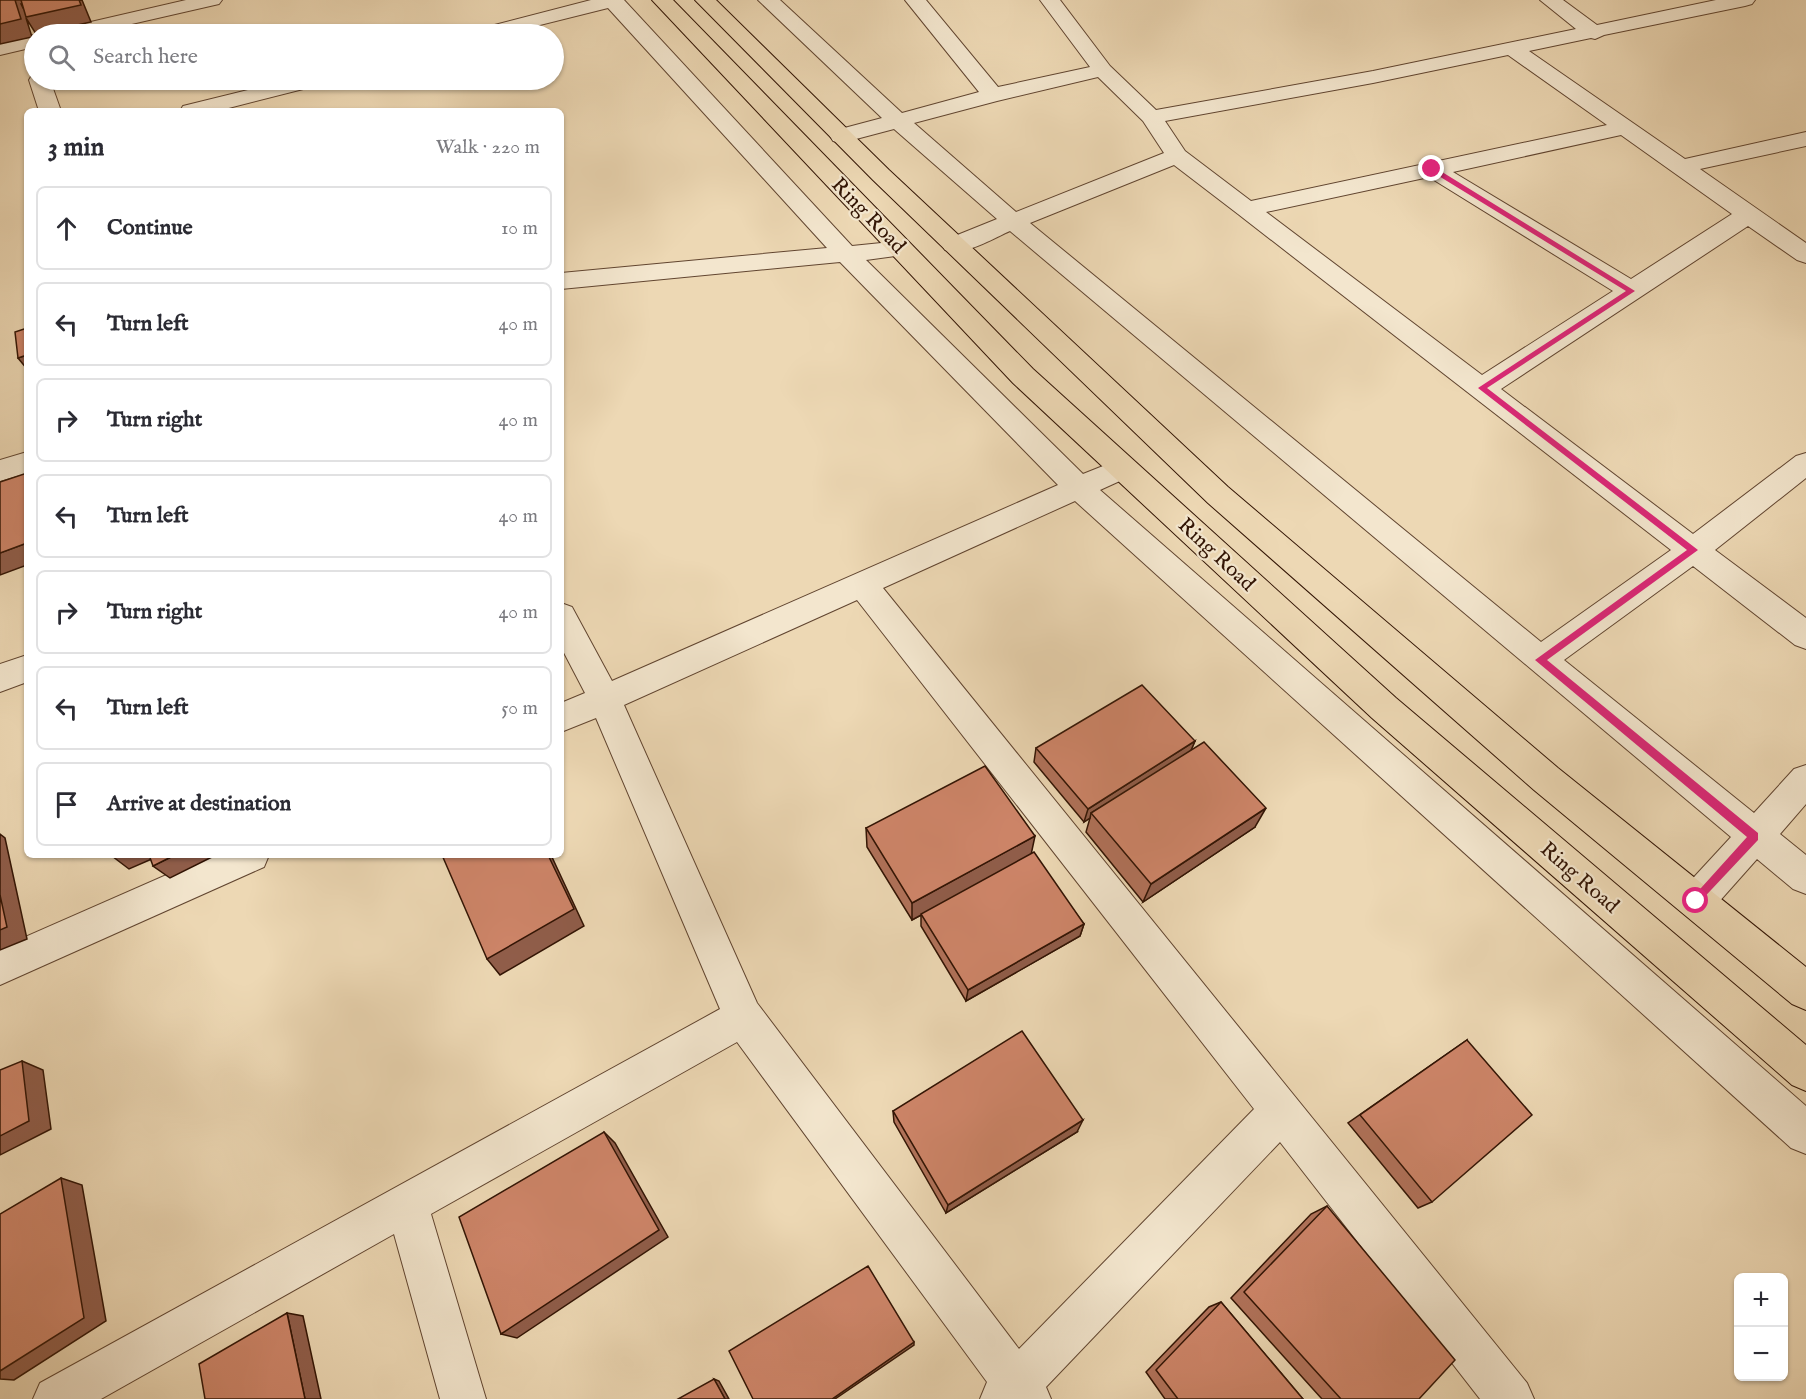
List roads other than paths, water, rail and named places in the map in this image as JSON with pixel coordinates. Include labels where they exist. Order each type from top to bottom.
[{"type":"highway","name":"Ring Road","points":[[662,0],[1023,376],[1384,708],[1806,1071]]},
{"type":"highway","name":"Ring Road","points":[[705,0],[954,245],[1218,495],[1546,779],[1806,991]]},
{"type":"street","points":[[107,24],[212,0]]},
{"type":"street","points":[[521,24],[613,0],[846,254],[1079,488],[1806,1133]]},
{"type":"street","points":[[768,0],[898,121],[1013,221],[1540,660],[1806,878]]},
{"type":"street","points":[[915,0],[993,95]]},
{"type":"street","points":[[1052,2],[1077,0]]},
{"type":"street","points":[[1550,0],[1595,33]]},
{"type":"street","points":[[1151,117],[1595,33],[1744,0]]},
{"type":"street","points":[[1052,2],[1103,70],[1151,117],[1177,156],[1806,636]]},
{"type":"street","points":[[0,49],[24,48]]},
{"type":"street","points":[[1513,49],[1806,255]]},
{"type":"street","points":[[842,136],[993,95],[1103,70]]},
{"type":"street","points":[[43,90],[49,108]]},
{"type":"street","points":[[203,108],[272,90]]},
{"type":"street","points":[[1246,209],[1624,128]]},
{"type":"street","points":[[1680,167],[1806,139]]},
{"type":"street","points":[[954,245],[1177,156]]},
{"type":"street","points":[[1432,169],[1632,291]]},
{"type":"street","points":[[1482,388],[1748,215]]},
{"type":"street","points":[[564,281],[901,249]]},
{"type":"street","points":[[0,471],[24,463]]},
{"type":"street","points":[[1540,660],[1693,550],[1806,463]]},
{"type":"street","points":[[564,717],[1123,468]]},
{"type":"street","points":[[862,584],[1511,1399]]},
{"type":"street","points":[[564,622],[604,698],[743,1017],[1016,1394],[1281,1112]]},
{"type":"street","points":[[0,678],[24,669]]},
{"type":"street","points":[[1696,901],[1806,780]]},
{"type":"street","points":[[0,967],[244,858]]},
{"type":"street","points":[[56,1399],[743,1017]]},
{"type":"street","points":[[407,1204],[463,1399]]}]
